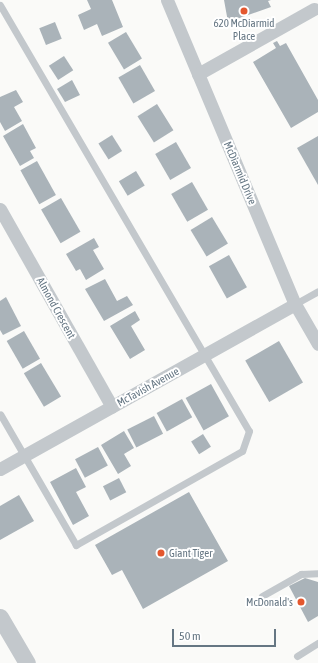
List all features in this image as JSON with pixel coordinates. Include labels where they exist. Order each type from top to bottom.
[{"type":"street","name":"McDiarmid Drive","points":[[167,0],[295,304],[318,344]]},
{"type":"street","points":[[198,74],[314,9]]},
{"type":"street","name":"Almond Crescent","points":[[0,209],[112,407]]},
{"type":"street","name":"McTavish Avenue","points":[[0,469],[295,304]]},
{"type":"street","points":[[0,617],[27,663]]},
{"type":"lane","points":[[0,5],[204,356],[244,419],[249,431],[242,451],[76,545],[0,414]]},
{"type":"lane","points":[[295,304],[318,291]]},
{"type":"lane","points":[[262,596],[301,574],[318,573]]},
{"type":"lane","points":[[297,656],[318,643]]},
{"type":"building","points":[[87,0],[112,0],[123,27],[102,36],[97,24],[84,30],[78,15],[91,9]]},
{"type":"building","name":"620 McDiarmid Place","points":[[224,0],[271,0],[268,1],[271,7],[228,22]]},
{"type":"building","points":[[55,22],[62,39],[46,45],[39,28]]},
{"type":"building","points":[[126,32],[142,59],[124,69],[108,43]]},
{"type":"building","points":[[277,41],[280,46],[286,43],[318,100],[318,112],[291,128],[253,62],[276,48],[273,43]]},
{"type":"building","points":[[64,56],[73,70],[58,80],[49,66]]},
{"type":"building","points":[[140,65],[155,91],[133,103],[118,78]]},
{"type":"building","points":[[72,80],[80,95],[65,102],[57,89]]},
{"type":"building","points":[[16,90],[23,102],[14,107],[22,121],[5,131],[0,122],[0,97]]},
{"type":"building","points":[[157,104],[173,130],[154,142],[137,116]]},
{"type":"building","points":[[23,124],[36,148],[30,151],[34,158],[20,166],[3,136]]},
{"type":"building","points":[[112,135],[122,151],[108,160],[98,143]]},
{"type":"building","points":[[318,136],[318,185],[297,148]]},
{"type":"building","points":[[176,142],[191,168],[170,180],[155,154]]},
{"type":"building","points":[[37,161],[56,195],[39,204],[20,170]]},
{"type":"building","points":[[136,171],[145,186],[128,196],[119,181]]},
{"type":"building","points":[[192,182],[208,210],[187,222],[171,194]]},
{"type":"building","points":[[61,198],[81,232],[61,243],[41,210]]},
{"type":"building","points":[[212,217],[228,244],[207,256],[191,230]]},
{"type":"building","points":[[94,238],[99,247],[93,250],[104,269],[86,280],[80,269],[76,271],[66,254]]},
{"type":"building","points":[[229,255],[247,287],[227,299],[209,266]]},
{"type":"building","points":[[105,279],[117,301],[127,296],[133,305],[104,321],[85,289]]},
{"type":"building","points":[[6,297],[21,326],[3,335],[0,330],[0,301]]},
{"type":"building","points":[[135,311],[140,320],[131,326],[145,350],[130,359],[110,326]]},
{"type":"building","points":[[24,331],[40,359],[23,369],[7,341]]},
{"type":"building","points":[[279,341],[303,383],[269,402],[245,360]]},
{"type":"building","points":[[41,363],[61,396],[44,407],[24,373]]},
{"type":"building","points":[[211,384],[229,416],[204,430],[186,398]]},
{"type":"building","points":[[182,399],[192,417],[167,431],[157,413]]},
{"type":"building","points":[[154,416],[163,434],[136,447],[127,430]]},
{"type":"building","points":[[124,431],[134,448],[124,454],[131,466],[118,474],[101,445]]},
{"type":"building","points":[[203,434],[211,447],[199,454],[191,441]]},
{"type":"building","points":[[98,447],[108,466],[85,478],[75,459]]},
{"type":"building","points":[[76,468],[86,487],[76,492],[89,516],[73,525],[50,482]]},
{"type":"building","points":[[119,478],[126,492],[110,500],[103,486]]},
{"type":"building","name":"Giant Tiger","points":[[189,492],[228,561],[143,609],[122,570],[112,575],[95,545]]},
{"type":"building","points":[[19,495],[34,521],[0,540],[0,506]]},
{"type":"building","points":[[305,578],[318,582],[318,616],[308,622],[289,586]]},
{"type":"place","name":"620 McDiarmid Place","points":[[244,11]]},
{"type":"place","name":"Giant Tiger","points":[[161,553]]},
{"type":"place","name":"McDonald's","points":[[301,602]]}]
